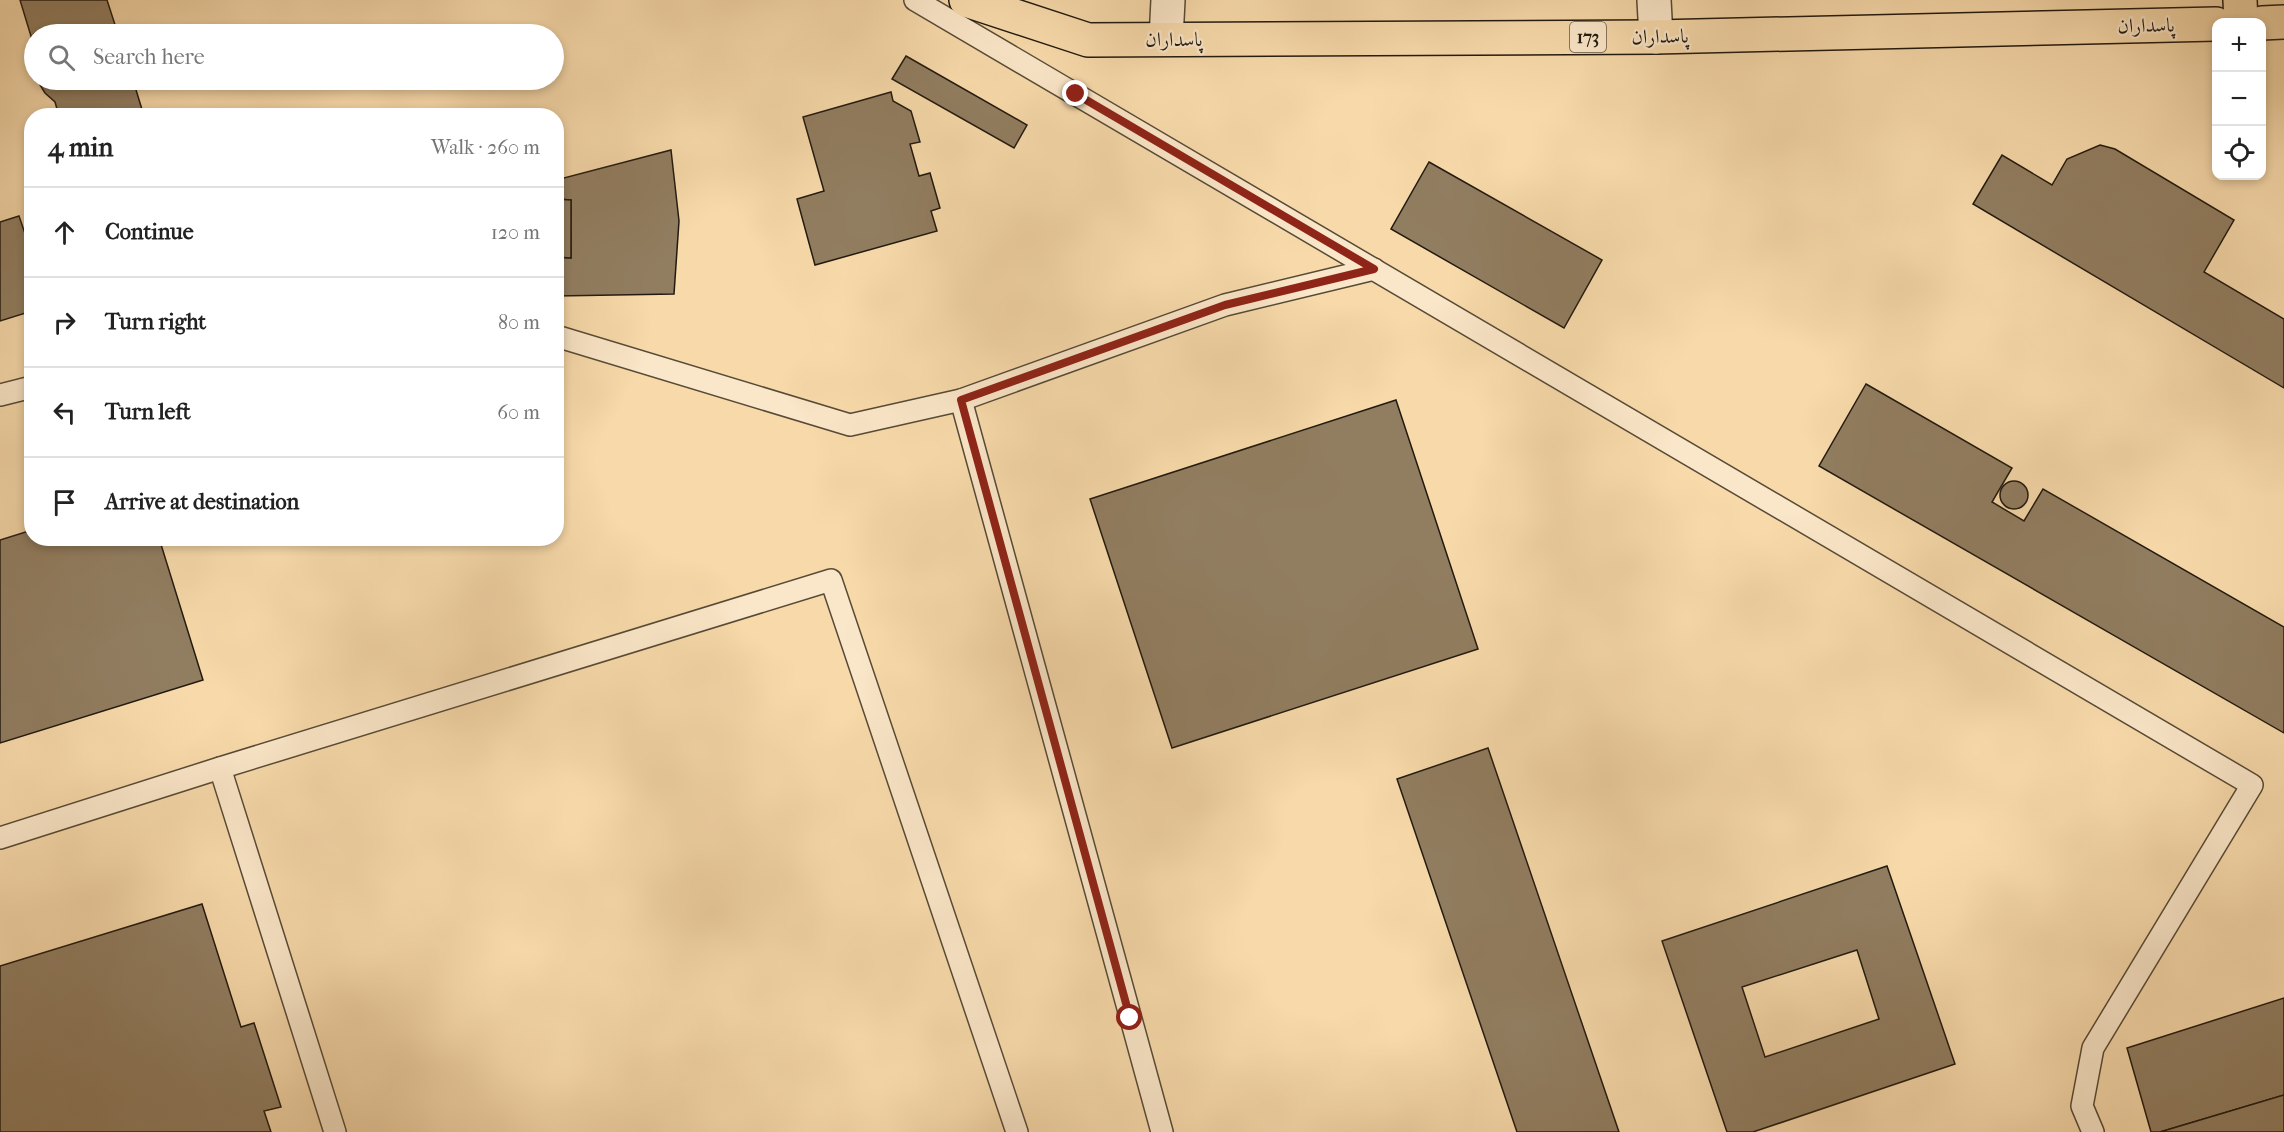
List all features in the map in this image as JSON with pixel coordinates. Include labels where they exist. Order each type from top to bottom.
[{"type":"main road","points":[[2240,0],[2241,18]]},
{"type":"main road","name":"پاسداران","points":[[984,3],[1088,40],[1656,37],[2212,24]]},
{"type":"main road","points":[[2266,23],[2284,22]]},
{"type":"street","points":[[1166,39],[1168,0]]},
{"type":"street","points":[[1654,0],[1656,37]]},
{"type":"lane","points":[[915,0],[2252,785],[2093,1048],[2082,1106],[2092,1132]]},
{"type":"lane","points":[[564,338],[850,425],[961,400],[1225,305],[1374,269]]},
{"type":"lane","points":[[0,395],[24,389]]},
{"type":"lane","points":[[961,400],[1162,1132]]},
{"type":"lane","points":[[0,838],[831,579],[1017,1132]]},
{"type":"lane","points":[[220,768],[335,1132]]},
{"type":"building","points":[[20,0],[107,0],[115,24],[27,24]]},
{"type":"building","points":[[906,56],[1027,125],[1014,148],[892,79]]},
{"type":"building","points":[[43,90],[136,90],[142,108],[57,108],[55,102]]},
{"type":"building","points":[[891,92],[893,101],[911,111],[920,142],[910,144],[919,176],[930,173],[940,208],[931,211],[937,231],[815,265],[797,199],[824,191],[803,117]]},
{"type":"building","points":[[2100,145],[2115,149],[2234,220],[2204,272],[2284,319],[2284,388],[1973,204],[2002,155],[2052,185],[2067,159]]},
{"type":"building","points":[[671,150],[679,221],[674,294],[564,296],[564,258],[571,258],[571,200],[564,200],[564,178]]},
{"type":"building","points":[[1429,162],[1602,260],[1564,328],[1391,229]]},
{"type":"building","points":[[564,200],[571,200],[571,258],[564,258]]},
{"type":"building","points":[[19,216],[24,231],[24,314],[0,321],[0,222]]},
{"type":"building","points":[[1866,384],[2012,468],[1992,502],[2024,521],[2043,489],[2284,627],[2284,733],[1819,466]]},
{"type":"building","points":[[1396,400],[1478,649],[1172,748],[1090,499]]},
{"type":"building","points":[[2014,481],[2024,485],[2028,495],[2024,505],[2014,509],[2004,505],[2000,495],[2004,485]]},
{"type":"building","points":[[24,532],[24,546],[161,546],[203,680],[0,743],[0,540]]},
{"type":"building","points":[[1488,748],[1619,1132],[1517,1132],[1397,779]]},
{"type":"building","points":[[1887,866],[1955,1064],[1753,1132],[1727,1132],[1662,941]],"holes":[[[1857,950],[1879,1019],[1765,1057],[1742,987]]]},
{"type":"building","points":[[202,904],[241,1027],[254,1023],[281,1107],[264,1111],[271,1132],[0,1132],[0,966]]},
{"type":"building","points":[[2284,998],[2284,1095],[2160,1132],[2151,1132],[2127,1048]]},
{"type":"building","points":[[2284,1095],[2284,1132],[2160,1132]]},
{"type":"route","points":[[1076,94],[1374,269],[1225,305],[961,400],[1130,1018]]}]
